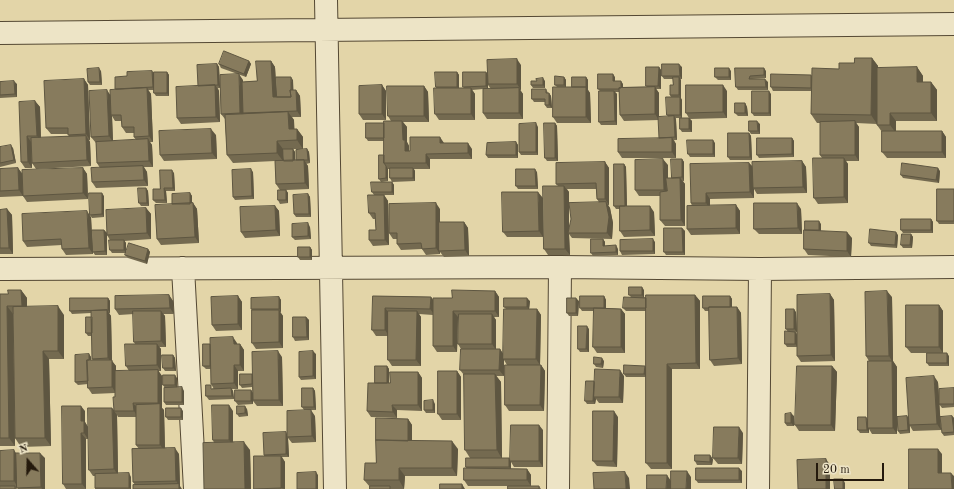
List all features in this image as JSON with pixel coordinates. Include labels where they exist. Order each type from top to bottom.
[{"type":"street","points":[[326,0],[335,489]]},
{"type":"street","points":[[0,33],[954,24]]},
{"type":"street","points":[[558,489],[560,267]]},
{"type":"street","points":[[0,269],[560,267],[760,269],[954,267]]},
{"type":"street","points":[[183,268],[196,489]]},
{"type":"street","points":[[758,489],[760,269]]},
{"type":"building","points":[[224,51],[249,61],[244,74],[219,64]]},
{"type":"building","points":[[855,58],[872,58],[871,115],[811,114],[812,68],[839,69],[839,63],[854,63]]},
{"type":"building","points":[[517,59],[517,84],[488,84],[487,60]]},
{"type":"building","points":[[256,61],[271,61],[273,97],[291,97],[290,90],[296,90],[297,111],[243,113],[242,82],[257,81]]},
{"type":"building","points":[[217,64],[218,85],[198,86],[197,65]]},
{"type":"building","points":[[662,64],[679,64],[680,76],[662,76]]},
{"type":"building","points":[[646,67],[659,67],[658,86],[646,86]]},
{"type":"building","points":[[917,67],[917,82],[931,82],[931,113],[890,113],[890,125],[877,125],[877,68]]},
{"type":"building","points":[[99,68],[100,82],[88,82],[87,69]]},
{"type":"building","points":[[715,68],[729,68],[729,77],[715,77]]},
{"type":"building","points":[[735,68],[764,68],[764,75],[750,76],[749,79],[765,79],[766,87],[736,87]]},
{"type":"building","points":[[152,71],[153,87],[115,89],[115,77],[127,76],[127,72]]},
{"type":"building","points":[[154,72],[167,72],[167,93],[154,93]]},
{"type":"building","points":[[435,72],[457,72],[457,87],[436,87]]},
{"type":"building","points":[[463,72],[486,72],[486,86],[463,87]]},
{"type":"building","points":[[239,74],[240,113],[221,114],[220,75]]},
{"type":"building","points":[[598,74],[613,74],[613,81],[621,81],[621,88],[598,89]]},
{"type":"building","points":[[771,74],[811,75],[811,88],[771,87]]},
{"type":"building","points":[[555,76],[564,77],[564,85],[555,85]]},
{"type":"building","points":[[276,77],[291,77],[291,97],[277,97]]},
{"type":"building","points":[[572,77],[586,77],[586,87],[572,87]]},
{"type":"building","points":[[673,77],[679,77],[679,95],[670,95],[670,85],[673,85]]},
{"type":"building","points":[[543,78],[543,85],[531,85],[531,81],[537,81],[536,79]]},
{"type":"building","points":[[84,79],[86,134],[68,135],[68,128],[46,128],[44,81]]},
{"type":"building","points":[[14,81],[15,94],[0,95],[0,82]]},
{"type":"building","points":[[215,85],[216,117],[177,118],[176,87]]},
{"type":"building","points":[[382,85],[382,114],[359,114],[359,86]]},
{"type":"building","points":[[686,85],[723,85],[723,112],[686,113]]},
{"type":"building","points":[[387,86],[424,86],[424,116],[388,116]]},
{"type":"building","points":[[553,87],[586,87],[586,117],[553,117]]},
{"type":"building","points":[[655,87],[655,114],[620,115],[619,88]]},
{"type":"building","points":[[147,88],[149,136],[134,137],[134,127],[122,127],[121,115],[111,115],[110,90]]},
{"type":"building","points":[[434,88],[471,88],[471,114],[435,114]]},
{"type":"building","points":[[519,88],[519,113],[483,113],[483,89]]},
{"type":"building","points":[[532,89],[546,89],[546,93],[549,93],[549,105],[545,105],[545,99],[532,99]]},
{"type":"building","points":[[107,90],[109,136],[91,137],[89,91]]},
{"type":"building","points":[[599,91],[614,91],[615,121],[599,122]]},
{"type":"building","points":[[752,91],[769,91],[769,113],[752,113]]},
{"type":"building","points":[[666,97],[680,97],[680,115],[667,115]]},
{"type":"building","points":[[35,101],[37,136],[27,136],[28,162],[21,162],[19,102]]},
{"type":"building","points":[[735,103],[745,103],[745,113],[735,113]]},
{"type":"building","points":[[288,112],[289,129],[297,129],[297,140],[277,141],[277,153],[227,155],[225,115]]},
{"type":"building","points":[[674,116],[675,137],[659,138],[658,117]]},
{"type":"building","points":[[680,118],[689,118],[689,129],[680,129]]},
{"type":"building","points":[[384,121],[402,121],[405,151],[410,151],[410,137],[440,137],[440,143],[468,143],[468,153],[426,154],[426,163],[384,163]]},
{"type":"building","points":[[749,121],[757,121],[758,131],[749,131]]},
{"type":"building","points":[[855,121],[855,155],[820,155],[820,122]]},
{"type":"building","points":[[366,123],[384,123],[384,138],[366,138]]},
{"type":"building","points":[[536,123],[536,152],[519,152],[519,124]]},
{"type":"building","points":[[544,123],[555,123],[555,158],[545,158]]},
{"type":"building","points":[[211,129],[212,153],[160,155],[159,131]]},
{"type":"building","points":[[882,131],[942,131],[942,152],[882,152]]},
{"type":"building","points":[[728,133],[749,133],[750,157],[728,157]]},
{"type":"building","points":[[86,136],[87,160],[32,163],[31,138]]},
{"type":"building","points":[[672,138],[672,152],[618,152],[618,139]]},
{"type":"building","points":[[757,138],[792,138],[792,154],[757,155]]},
{"type":"building","points":[[148,139],[149,161],[97,163],[96,142]]},
{"type":"building","points":[[687,140],[713,140],[713,154],[688,154]]},
{"type":"building","points":[[516,142],[516,155],[486,155],[487,143]]},
{"type":"building","points":[[11,145],[14,160],[0,163],[0,147]]},
{"type":"building","points":[[283,149],[293,149],[293,161],[284,161]]},
{"type":"building","points":[[307,149],[308,160],[296,160],[296,150]]},
{"type":"building","points":[[379,155],[384,155],[386,178],[379,179]]},
{"type":"building","points":[[813,158],[844,158],[844,197],[814,198]]},
{"type":"building","points":[[663,159],[664,190],[635,190],[635,160]]},
{"type":"building","points":[[671,159],[682,159],[682,177],[672,178]]},
{"type":"building","points":[[304,160],[305,183],[276,184],[275,161]]},
{"type":"building","points":[[802,161],[803,187],[753,188],[752,162]]},
{"type":"building","points":[[605,162],[605,199],[597,199],[596,183],[556,184],[556,163]]},
{"type":"building","points":[[749,163],[750,192],[706,193],[706,203],[691,203],[690,164]]},
{"type":"building","points":[[902,163],[938,168],[936,180],[901,175]]},
{"type":"building","points":[[614,164],[624,164],[625,206],[614,206]]},
{"type":"building","points":[[143,166],[144,180],[92,182],[91,168]]},
{"type":"building","points":[[18,168],[19,190],[0,191],[0,169]]},
{"type":"building","points":[[83,168],[83,193],[23,196],[22,170]]},
{"type":"building","points":[[390,168],[413,168],[413,178],[390,178]]},
{"type":"building","points":[[251,169],[252,196],[233,197],[232,170]]},
{"type":"building","points":[[516,169],[535,169],[536,186],[516,186]]},
{"type":"building","points":[[160,170],[172,170],[173,188],[164,188],[165,200],[153,200],[153,189],[160,189]]},
{"type":"building","points":[[666,178],[680,178],[681,220],[660,220],[660,192],[667,191]]},
{"type":"building","points":[[371,182],[392,182],[392,192],[372,192]]},
{"type":"building","points":[[543,186],[564,186],[565,249],[544,249]]},
{"type":"building","points":[[138,188],[146,188],[147,203],[139,203]]},
{"type":"building","points":[[937,189],[954,189],[954,221],[937,221]]},
{"type":"building","points":[[278,190],[286,190],[286,200],[278,200]]},
{"type":"building","points":[[502,192],[538,192],[539,231],[503,232]]},
{"type":"building","points":[[89,193],[102,193],[102,214],[90,215]]},
{"type":"building","points":[[190,193],[190,204],[172,204],[172,194]]},
{"type":"building","points":[[308,194],[309,214],[294,214],[293,195]]},
{"type":"building","points":[[368,195],[384,195],[385,240],[369,240],[369,230],[376,230],[375,213],[369,213]]},
{"type":"building","points":[[606,202],[609,217],[607,233],[568,233],[571,219],[569,203]]},
{"type":"building","points":[[193,203],[195,237],[157,239],[155,205]]},
{"type":"building","points":[[436,203],[436,248],[422,249],[421,243],[397,244],[397,233],[389,233],[389,204]]},
{"type":"building","points":[[754,203],[797,203],[798,228],[754,229]]},
{"type":"building","points":[[736,205],[736,228],[687,229],[687,206]]},
{"type":"building","points":[[275,206],[276,230],[241,232],[240,207]]},
{"type":"building","points":[[620,206],[650,206],[650,230],[620,231]]},
{"type":"building","points":[[146,208],[147,233],[107,235],[106,210]]},
{"type":"building","points":[[7,209],[9,248],[0,248],[0,210]]},
{"type":"building","points":[[87,211],[89,248],[62,249],[61,239],[23,241],[22,214]]},
{"type":"building","points":[[901,219],[931,219],[931,230],[901,230]]},
{"type":"building","points":[[805,221],[819,221],[819,230],[805,230]]},
{"type":"building","points":[[439,222],[464,222],[465,250],[439,251]]},
{"type":"building","points":[[308,223],[308,236],[292,237],[292,224]]},
{"type":"building","points":[[664,228],[682,228],[683,252],[664,252]]},
{"type":"building","points":[[870,229],[896,232],[895,245],[869,243]]},
{"type":"building","points":[[92,230],[104,230],[105,251],[93,252]]},
{"type":"building","points":[[804,230],[847,232],[847,251],[804,249]]},
{"type":"building","points":[[902,234],[911,234],[910,245],[901,245]]},
{"type":"building","points":[[591,239],[603,239],[603,246],[616,245],[616,252],[591,253]]},
{"type":"building","points":[[653,239],[653,251],[620,251],[620,240]]},
{"type":"building","points":[[109,240],[124,240],[124,250],[110,250]]},
{"type":"building","points":[[129,243],[148,249],[145,261],[125,255]]},
{"type":"building","points":[[298,247],[310,247],[310,257],[298,257]]},
{"type":"building","points":[[629,287],[642,287],[642,295],[629,295]]},
{"type":"building","points":[[8,290],[21,290],[22,306],[7,306],[9,438],[0,438],[0,294],[8,294]]},
{"type":"building","points":[[452,290],[495,291],[495,311],[453,311],[453,346],[433,346],[433,298],[452,298]]},
{"type":"building","points":[[887,291],[889,356],[866,356],[865,292]]},
{"type":"building","points":[[830,294],[831,355],[797,356],[797,295]]},
{"type":"building","points":[[169,295],[170,308],[115,309],[115,296]]},
{"type":"building","points":[[646,295],[695,295],[696,363],[667,364],[667,463],[646,463]]},
{"type":"building","points":[[238,296],[238,324],[212,325],[211,297]]},
{"type":"building","points":[[373,296],[431,297],[430,309],[385,308],[385,330],[372,330]]},
{"type":"building","points":[[580,296],[604,296],[604,308],[580,308]]},
{"type":"building","points":[[703,296],[730,296],[730,307],[703,308]]},
{"type":"building","points":[[279,297],[279,309],[251,309],[251,298]]},
{"type":"building","points":[[624,297],[646,298],[646,308],[623,308]]},
{"type":"building","points":[[70,298],[108,298],[108,310],[70,311]]},
{"type":"building","points":[[504,298],[527,298],[527,307],[504,307]]},
{"type":"building","points":[[567,298],[576,298],[576,313],[567,313]]},
{"type":"building","points":[[906,305],[939,305],[939,347],[906,347]]},
{"type":"building","points":[[58,306],[58,351],[43,351],[45,438],[15,438],[13,307]]},
{"type":"building","points":[[709,307],[737,307],[738,358],[710,360]]},
{"type":"building","points":[[594,308],[621,309],[621,347],[593,347]]},
{"type":"building","points":[[504,309],[537,309],[536,359],[503,359]]},
{"type":"building","points":[[786,309],[794,309],[794,329],[786,329]]},
{"type":"building","points":[[107,310],[108,358],[92,359],[91,311]]},
{"type":"building","points":[[252,310],[279,310],[279,342],[252,343]]},
{"type":"building","points":[[133,311],[161,311],[161,341],[134,342]]},
{"type":"building","points":[[388,311],[417,311],[416,360],[388,360]]},
{"type":"building","points":[[459,314],[492,314],[492,344],[458,344]]},
{"type":"building","points":[[86,317],[92,317],[92,333],[86,333]]},
{"type":"building","points":[[293,317],[306,317],[307,337],[293,337]]},
{"type":"building","points":[[578,326],[587,326],[586,349],[578,349]]},
{"type":"building","points":[[785,331],[795,332],[795,344],[785,344]]},
{"type":"building","points":[[233,337],[234,344],[240,344],[240,365],[234,365],[234,383],[211,384],[210,338]]},
{"type":"building","points":[[125,344],[157,344],[157,365],[126,366]]},
{"type":"building","points":[[203,344],[210,344],[210,366],[203,366]]},
{"type":"building","points":[[461,349],[500,349],[499,370],[460,370]]},
{"type":"building","points":[[278,351],[279,400],[253,400],[252,352]]},
{"type":"building","points":[[313,351],[313,376],[299,377],[299,352]]},
{"type":"building","points":[[927,353],[947,353],[947,363],[927,363]]},
{"type":"building","points":[[89,354],[89,360],[87,360],[88,381],[75,382],[75,355]]},
{"type":"building","points":[[162,355],[173,355],[173,368],[163,368]]},
{"type":"building","points":[[594,357],[602,358],[601,364],[594,364]]},
{"type":"building","points":[[87,360],[112,360],[112,387],[88,388]]},
{"type":"building","points":[[868,361],[892,361],[893,428],[868,428]]},
{"type":"building","points":[[505,365],[541,365],[540,405],[505,405]]},
{"type":"building","points":[[624,365],[645,366],[644,374],[624,374]]},
{"type":"building","points":[[375,366],[387,366],[387,383],[375,383]]},
{"type":"building","points":[[797,366],[832,366],[831,425],[795,425]]},
{"type":"building","points":[[595,369],[620,370],[619,397],[594,397]]},
{"type":"building","points":[[158,370],[158,403],[133,403],[134,411],[114,411],[113,397],[115,397],[115,371]]},
{"type":"building","points":[[438,371],[457,371],[457,414],[438,414]]},
{"type":"building","points":[[390,372],[418,372],[418,405],[392,405],[393,412],[367,411],[368,383],[390,383]]},
{"type":"building","points":[[240,374],[252,374],[252,384],[240,385]]},
{"type":"building","points":[[464,374],[495,374],[497,450],[465,450]]},
{"type":"building","points":[[163,375],[175,375],[175,385],[163,385]]},
{"type":"building","points":[[934,376],[937,424],[909,425],[906,378]]},
{"type":"building","points":[[586,381],[594,381],[593,401],[585,401]]},
{"type":"building","points":[[206,385],[211,385],[211,389],[231,388],[232,396],[206,396]]},
{"type":"building","points":[[182,387],[182,402],[164,402],[164,388]]},
{"type":"building","points":[[302,388],[313,388],[314,407],[302,407]]},
{"type":"building","points":[[954,388],[954,404],[939,404],[939,389]]},
{"type":"building","points":[[235,390],[251,390],[251,401],[235,401]]},
{"type":"building","points":[[433,400],[433,410],[424,410],[424,401]]},
{"type":"building","points":[[160,404],[160,445],[136,445],[136,405]]},
{"type":"building","points":[[212,405],[229,405],[229,440],[213,440]]},
{"type":"building","points":[[62,406],[81,406],[81,421],[84,421],[84,433],[81,433],[82,484],[63,484]]},
{"type":"building","points":[[237,406],[245,406],[245,413],[237,414]]},
{"type":"building","points":[[88,408],[112,408],[114,469],[89,470]]},
{"type":"building","points":[[166,408],[181,408],[181,417],[166,417]]},
{"type":"building","points":[[311,410],[312,436],[287,437],[287,411]]},
{"type":"building","points":[[593,411],[614,411],[613,461],[593,461]]},
{"type":"building","points":[[791,413],[791,423],[785,423],[785,414]]},
{"type":"building","points":[[907,416],[908,430],[898,431],[897,417]]},
{"type":"building","points":[[952,416],[954,432],[942,433],[940,417]]},
{"type":"building","points":[[858,417],[866,417],[867,430],[858,430]]},
{"type":"building","points":[[376,418],[408,419],[408,441],[376,440]]},
{"type":"building","points":[[511,425],[539,425],[539,461],[510,461]]},
{"type":"building","points":[[714,427],[739,427],[738,458],[713,458]]},
{"type":"building","points":[[286,432],[286,454],[264,455],[263,433]]},
{"type":"building","points":[[376,440],[452,441],[452,468],[399,468],[399,480],[364,480],[365,463],[376,463]]},
{"type":"building","points":[[244,442],[245,489],[204,489],[203,443]]},
{"type":"building","points":[[175,448],[176,481],[133,482],[132,449]]},
{"type":"building","points":[[909,449],[938,449],[938,473],[951,473],[952,489],[909,489]]},
{"type":"building","points":[[14,450],[14,481],[0,481],[0,451]]},
{"type":"building","points":[[16,453],[40,453],[41,487],[17,488]]},
{"type":"building","points":[[695,455],[710,455],[710,462],[695,461]]},
{"type":"building","points":[[254,456],[281,456],[281,488],[254,489]]},
{"type":"building","points":[[466,458],[509,458],[509,467],[466,467]]},
{"type":"building","points":[[826,459],[826,489],[798,489],[797,460]]},
{"type":"building","points":[[464,468],[527,469],[527,480],[464,480]]},
{"type":"building","points":[[696,468],[739,468],[739,480],[696,480]]},
{"type":"building","points":[[671,471],[687,471],[686,489],[671,489]]},
{"type":"building","points":[[316,472],[316,489],[297,489],[297,473]]},
{"type":"building","points":[[625,472],[626,489],[594,489],[593,473]]},
{"type":"building","points":[[129,473],[129,488],[95,488],[95,474]]},
{"type":"building","points":[[647,475],[667,475],[666,489],[647,489]]},
{"type":"building","points":[[834,479],[843,479],[843,489],[835,489]]},
{"type":"building","points":[[179,484],[179,489],[133,489],[133,485]]},
{"type":"building","points":[[440,484],[462,484],[462,489],[440,489]]},
{"type":"building","points":[[0,486],[15,486],[15,489],[0,489]]},
{"type":"building","points":[[370,486],[390,486],[390,489],[370,489]]},
{"type":"building","points":[[508,486],[539,486],[539,489],[508,489]]}]
